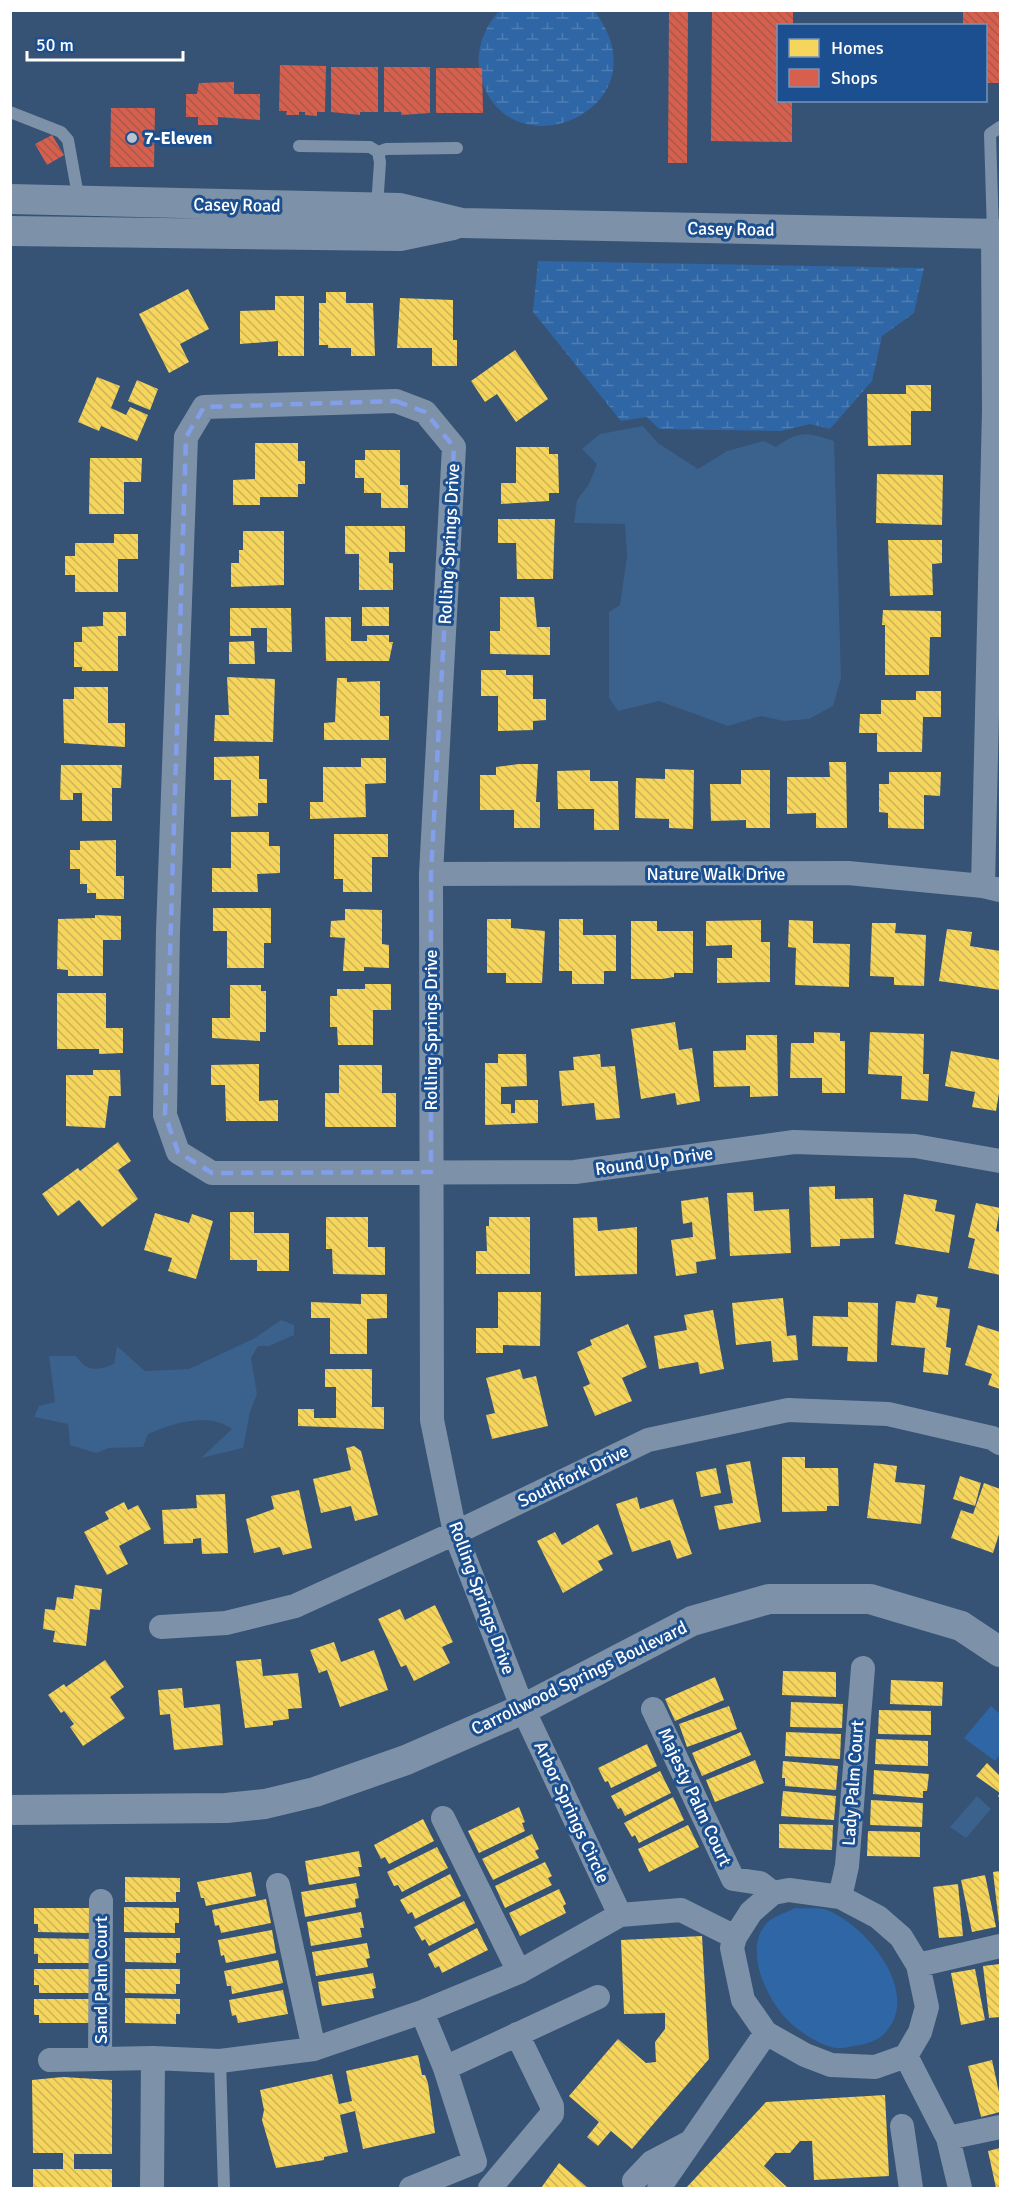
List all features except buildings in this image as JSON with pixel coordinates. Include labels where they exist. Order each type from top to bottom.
[{"type":"street","name":"Casey Road","points":[[10,199],[400,208],[462,224]]},
{"type":"street","name":"Casey Road","points":[[10,231],[399,236],[462,224],[997,234]]},
{"type":"street","points":[[992,888],[997,234]]},
{"type":"street","name":"Rolling Springs Drive","points":[[306,1173],[212,1173],[178,1152],[165,1115],[168,931],[186,437],[204,407],[396,401],[426,412],[454,447],[431,874],[432,1420],[455,1533],[523,1709]]},
{"type":"street","name":"Nature Walk Drive","points":[[431,874],[848,873],[992,888]]},
{"type":"street","name":"Round Up Drive","points":[[306,1173],[575,1172],[794,1142],[915,1146],[1000,1161]]},
{"type":"street","name":"Southfork Drive","points":[[161,1627],[226,1623],[295,1606],[455,1533],[648,1440],[788,1410],[888,1414],[992,1438],[1000,1443]]},
{"type":"street","name":"Carrollwood Springs Boulevard","points":[[10,1810],[226,1808],[265,1804],[315,1792],[362,1777],[523,1709],[692,1621],[769,1599],[870,1599],[962,1626],[1000,1652]]},
{"type":"street","name":"Lady Palm Court","points":[[840,1897],[847,1866],[862,1668]]},
{"type":"street","name":"Arbor Springs Circle","points":[[523,1709],[620,1915]]},
{"type":"street","name":"Majesty Palm Court","points":[[653,1709],[734,1879],[760,1883],[773,1893]]},
{"type":"street","points":[[443,1818],[519,1972]]},
{"type":"street","points":[[278,1885],[314,2049]]},
{"type":"street","points":[[789,1890],[840,1897],[878,1917],[901,1937],[918,1965],[927,2007],[920,2032],[906,2056],[875,2067],[831,2065],[805,2055],[766,2034],[743,2000],[733,1961],[735,1937],[752,1912],[773,1893],[789,1890]]},
{"type":"street","name":"Sand Palm Court","points":[[100,2059],[101,1901]]},
{"type":"street","points":[[50,2060],[153,2058],[220,2061],[314,2049],[422,2012],[519,1972],[620,1915],[681,1910],[735,1937]]},
{"type":"street","points":[[918,1965],[1000,1946]]},
{"type":"street","points":[[444,2068],[598,1997]]},
{"type":"street","points":[[422,2012],[444,2068],[475,2162],[491,2187],[552,2115],[552,2106],[517,2034]]},
{"type":"street","points":[[659,2188],[766,2034]]},
{"type":"street","points":[[906,2056],[948,2138],[960,2188]]},
{"type":"street","points":[[152,2188],[153,2058]]},
{"type":"street","points":[[902,2126],[911,2188]]},
{"type":"street","points":[[948,2138],[1000,2127]]},
{"type":"street","points":[[632,2186],[652,2162],[692,2141]]},
{"type":"street","points":[[411,2188],[475,2162]]},
{"type":"lane","points":[[10,112],[62,132],[68,140],[80,201]]},
{"type":"lane","points":[[997,234],[990,134],[1000,127]]},
{"type":"lane","points":[[299,146],[370,147],[378,152],[380,162],[377,208]]},
{"type":"lane","points":[[378,152],[386,149],[457,148]]},
{"type":"lane","points":[[220,2061],[224,2188]]},
{"type":"highlighted area","points":[[396,401],[425,412],[454,447],[431,874],[431,1172],[212,1173],[178,1152],[165,1115],[186,437],[204,407]]},
{"type":"green space","points":[[499,11],[593,11],[596,13],[612,48],[611,78],[597,103],[574,119],[546,126],[518,122],[495,105],[480,74],[479,56],[485,32]]},
{"type":"green space","points":[[538,261],[924,268],[914,313],[882,336],[872,381],[830,429],[810,424],[781,431],[659,429],[647,417],[621,421],[533,312]]},
{"type":"green space","points":[[991,1706],[1000,1714],[1000,1754],[995,1761],[964,1738]]},
{"type":"green space","points":[[795,1908],[827,1910],[843,1918],[874,1946],[886,1964],[894,1983],[897,2001],[894,2019],[883,2035],[865,2044],[835,2048],[799,2030],[775,2005],[759,1969],[757,1944],[760,1933],[767,1923]]},
{"type":"shaded area","points":[[643,426],[658,443],[698,469],[727,451],[764,441],[776,447],[797,435],[810,434],[834,441],[841,678],[833,706],[809,719],[784,721],[761,716],[728,726],[659,701],[618,711],[609,698],[609,612],[620,605],[627,556],[625,524],[574,523],[577,500],[589,484],[597,464],[582,449],[600,434]]},
{"type":"shaded area","points":[[281,1320],[294,1325],[294,1335],[269,1346],[258,1346],[251,1358],[257,1394],[250,1412],[243,1448],[201,1458],[232,1429],[213,1421],[202,1420],[168,1426],[148,1434],[143,1447],[109,1448],[96,1453],[70,1445],[68,1424],[34,1417],[39,1406],[55,1402],[49,1356],[76,1356],[84,1365],[97,1369],[114,1364],[117,1346],[145,1371],[189,1369],[255,1338]]},
{"type":"shaded area","points":[[977,1796],[991,1809],[966,1838],[950,1827]]},
{"type":"place","name":"7-Eleven","points":[[132,138]]}]
